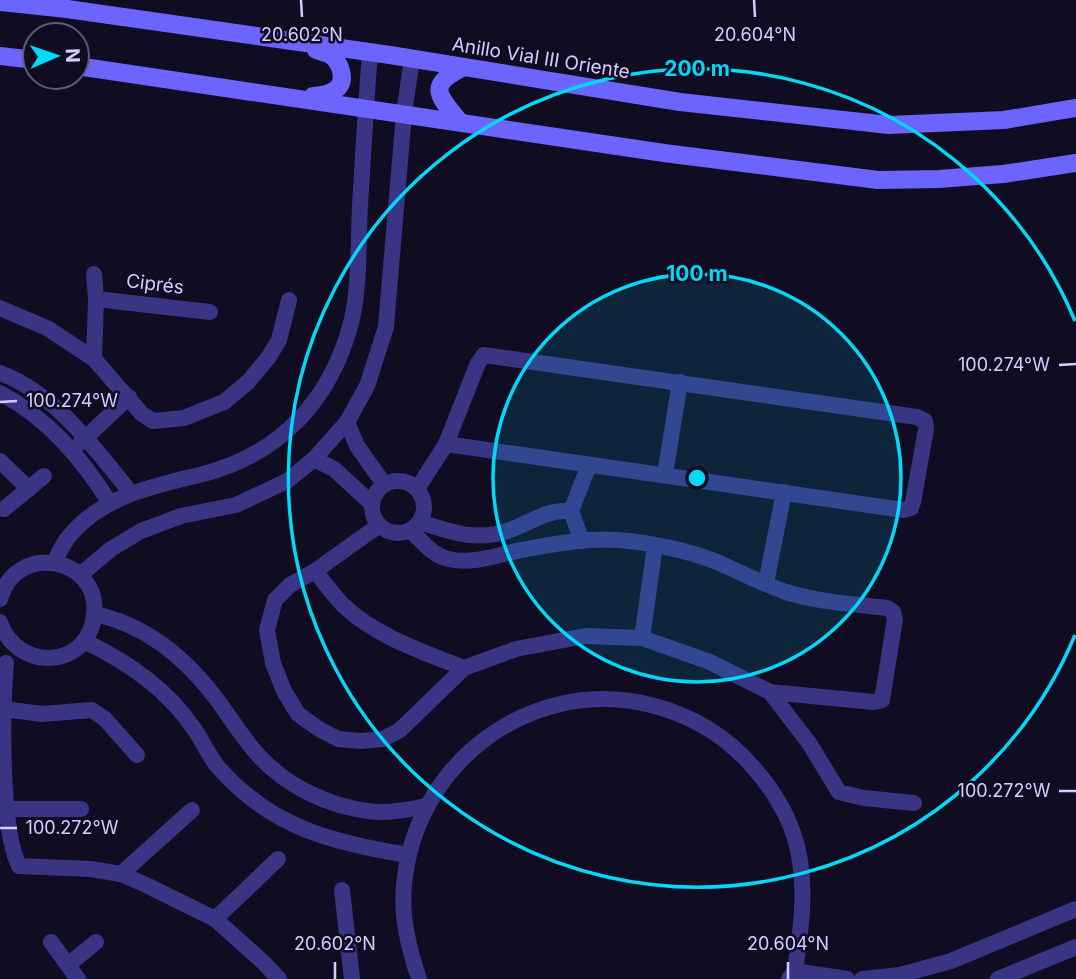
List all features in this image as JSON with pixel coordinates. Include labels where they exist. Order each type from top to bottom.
[{"type":"main road","name":"Anillo Vial III Oriente","points":[[0,2],[21,2],[370,52],[680,102],[889,125],[1004,120],[1076,108]]},
{"type":"main road","points":[[292,98],[326,95],[341,86],[342,79],[340,67],[333,56],[293,41]]},
{"type":"main road","points":[[0,56],[21,58]]},
{"type":"main road","points":[[460,122],[441,99],[440,85],[445,76],[464,67]]},
{"type":"main road","points":[[91,68],[664,153],[878,180],[952,178],[1076,163]]},
{"type":"street","points":[[54,562],[67,538],[110,503],[131,493],[219,470],[258,452],[291,430],[316,400],[336,364],[351,321],[370,52]]},
{"type":"street","points":[[79,575],[111,549],[141,531],[181,516],[236,505],[287,481],[314,459],[347,422],[367,386],[386,327],[404,113],[412,59]]},
{"type":"street","points":[[94,274],[94,359]]},
{"type":"street","name":"Ciprés","points":[[96,299],[210,312]]},
{"type":"street","points":[[0,308],[47,328],[94,359],[142,414],[153,421],[184,418],[224,402],[248,383],[279,340],[289,300]]},
{"type":"street","points":[[417,489],[446,444],[478,363],[484,355],[917,417],[925,421],[926,429],[911,508],[904,510],[446,444]]},
{"type":"street","points":[[0,373],[44,399],[68,418],[131,493]]},
{"type":"street","points":[[665,474],[680,382]]},
{"type":"street","points":[[0,393],[37,417],[73,450],[110,503]]},
{"type":"street","points":[[73,450],[129,397]]},
{"type":"street","points":[[347,422],[357,446],[384,484]]},
{"type":"street","points":[[314,459],[334,469],[371,503]]},
{"type":"street","points":[[0,461],[29,489]]},
{"type":"street","points":[[571,511],[589,465]]},
{"type":"street","points":[[95,480],[111,468]]},
{"type":"street","points":[[4,509],[44,476]]},
{"type":"street","points":[[396,480],[407,482],[417,489],[423,499],[424,511],[415,526],[400,534],[388,533],[378,526],[372,515],[371,503],[384,484],[396,480]]},
{"type":"street","points":[[766,583],[784,492]]},
{"type":"street","points":[[415,526],[468,536],[492,536],[512,530],[534,518],[561,510],[571,511]]},
{"type":"street","points":[[571,511],[582,541]]},
{"type":"street","points":[[378,526],[315,571],[290,585],[275,600],[267,630],[273,663],[284,691],[298,714],[338,739],[383,739],[400,730],[464,668],[516,649],[585,636],[642,638],[710,662],[770,692],[874,702],[882,700],[895,619],[893,612],[887,608],[808,598],[714,561],[655,546],[617,540],[582,541],[469,561],[447,559],[429,548],[415,526]]},
{"type":"street","points":[[642,638],[655,546]]},
{"type":"street","points":[[0,599],[5,580],[22,568],[37,562],[54,562],[68,566],[89,586],[95,614],[84,641],[74,650],[48,659],[22,652],[11,643],[0,622]]},
{"type":"street","points":[[315,571],[344,606],[371,626],[419,651],[464,668]]},
{"type":"street","points":[[95,614],[119,619],[147,633],[192,670],[260,758],[298,789],[369,811],[402,811],[426,806]]},
{"type":"street","points":[[84,641],[116,657],[153,682],[191,724],[218,766],[260,806],[306,831],[353,846],[408,855]]},
{"type":"street","points":[[6,663],[0,736],[4,809],[9,842],[19,866],[79,868],[121,874],[215,919],[279,979]]},
{"type":"street","points":[[770,692],[809,743],[839,792],[864,798],[914,803]]},
{"type":"street","points":[[419,979],[404,920],[404,887],[408,855],[426,806],[449,772],[478,743],[512,721],[550,706],[590,699],[631,700],[671,710],[708,728],[740,752],[767,783],[787,819],[800,858],[804,899],[792,975],[847,979]]},
{"type":"street","points":[[3,709],[42,714],[92,710],[105,719],[137,755]]},
{"type":"street","points":[[4,809],[81,809]]},
{"type":"street","points":[[121,874],[192,810]]},
{"type":"street","points":[[215,919],[278,859]]},
{"type":"street","points":[[342,890],[352,979]]},
{"type":"street","points":[[862,979],[900,975],[951,961],[1076,909]]},
{"type":"street","points":[[51,942],[78,979]]},
{"type":"street","points":[[69,964],[96,942]]},
{"type":"street","points":[[998,979],[1076,947]]}]
